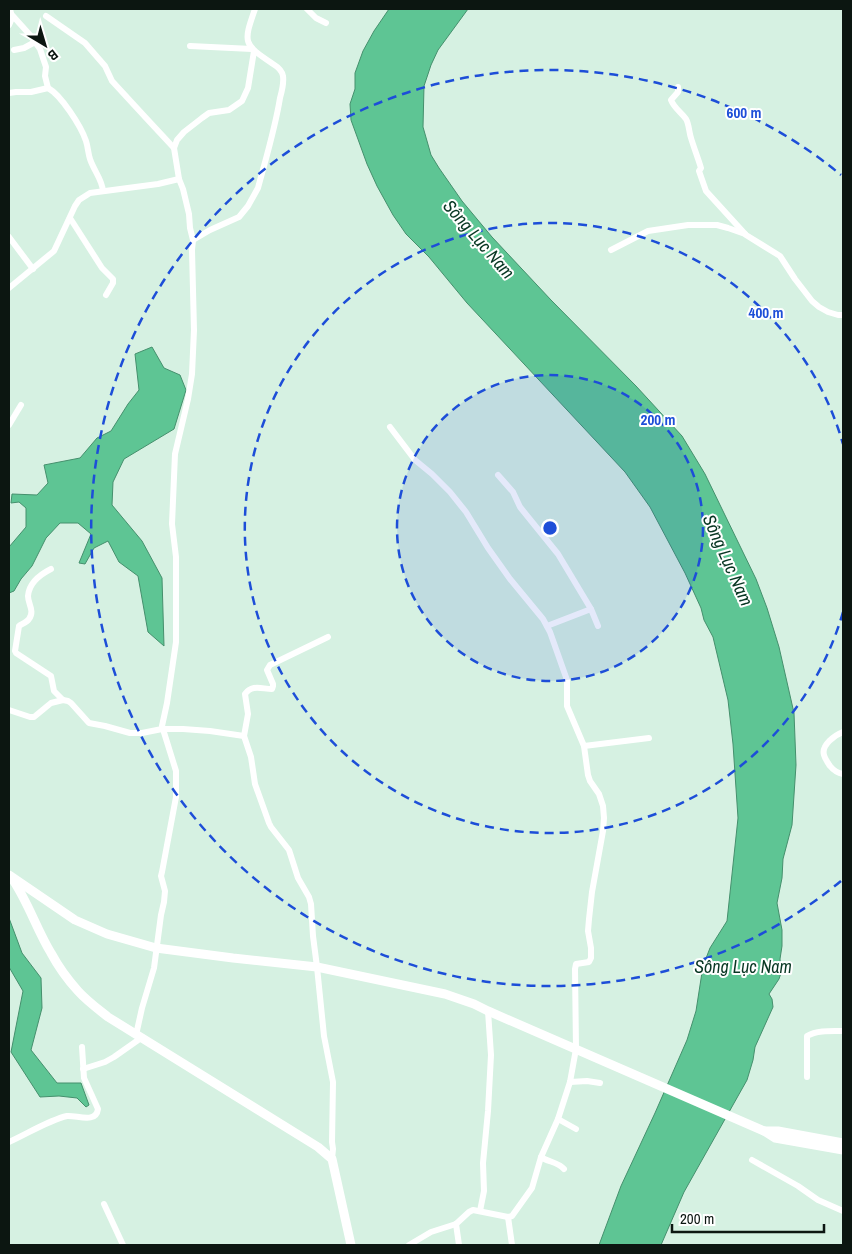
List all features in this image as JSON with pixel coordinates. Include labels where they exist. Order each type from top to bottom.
[{"type":"street","points":[[193,240],[239,216],[248,206],[258,188],[278,111],[283,75],[278,67],[253,50],[247,39],[247,30],[255,9]]},
{"type":"street","points":[[307,9],[326,24]]},
{"type":"street","points":[[9,25],[12,21],[11,12]]},
{"type":"street","points":[[11,12],[40,49],[46,67],[44,76],[48,88],[62,100],[80,127],[87,144],[89,157],[103,185],[103,192]]},
{"type":"street","points":[[46,16],[85,43],[105,66],[112,81],[174,148]]},
{"type":"street","points":[[14,50],[24,48],[35,42]]},
{"type":"street","points":[[190,46],[253,50]]},
{"type":"street","points":[[83,1069],[114,1057],[139,1037],[154,968],[165,891],[161,876],[176,797],[176,771],[162,726],[176,642],[176,557],[172,524],[175,454],[188,399],[192,374],[194,336],[193,240],[174,148],[177,140],[184,132],[202,118],[209,114],[229,110],[242,101],[248,88],[253,50]]},
{"type":"street","points":[[678,87],[678,92],[671,102],[683,115],[688,124],[701,168],[699,172],[704,187],[746,235]]},
{"type":"street","points":[[9,93],[31,92],[48,88]]},
{"type":"street","points":[[9,288],[54,251],[79,200],[90,193],[158,184],[179,179]]},
{"type":"street","points":[[70,218],[102,268],[112,279],[113,282],[106,295]]},
{"type":"street","points":[[611,250],[631,238],[648,231],[688,226],[717,225],[728,228],[746,235],[780,256],[812,301],[819,307],[838,315],[843,315]]},
{"type":"street","points":[[9,237],[33,269]]},
{"type":"street","points":[[9,425],[21,405]]},
{"type":"street","points":[[390,427],[415,460],[450,492],[466,512],[510,579],[543,619],[567,680],[567,706],[584,746],[588,775],[590,782],[599,794],[604,818],[589,919],[588,931],[591,958],[589,962],[576,964],[575,970],[576,1049],[570,1082],[558,1119],[540,1158],[532,1188],[512,1216],[508,1217],[473,1210],[456,1224],[431,1232],[409,1245]]},
{"type":"street","points":[[498,475],[513,492],[520,507],[558,554],[591,609],[598,626]]},
{"type":"street","points":[[51,569],[41,574],[30,590],[28,596],[32,610],[29,620],[19,626],[15,651],[51,676],[54,691],[63,700],[71,703],[87,721],[92,724],[136,733],[162,729],[183,729],[244,736]]},
{"type":"street","points":[[546,626],[591,609]]},
{"type":"street","points":[[328,637],[270,665],[267,670],[273,684],[272,688],[256,687],[246,692],[248,714],[244,736],[251,757],[256,784],[269,822],[289,850],[298,878],[311,904],[324,1036],[333,1082],[332,1159],[351,1245]]},
{"type":"street","points":[[9,710],[34,717],[51,703],[63,700]]},
{"type":"street","points":[[843,732],[827,744],[824,750],[824,756],[832,770],[843,774]]},
{"type":"street","points":[[584,746],[649,738]]},
{"type":"street","points":[[9,876],[75,920],[107,934],[156,948],[317,967],[445,994],[474,1004],[764,1131],[775,1138],[843,1150]]},
{"type":"street","points":[[9,876],[20,893],[51,954],[79,992],[108,1017],[318,1147],[332,1159]]},
{"type":"street","points":[[480,1211],[484,1191],[483,1163],[491,1054],[488,1011]]},
{"type":"street","points":[[807,1077],[807,1036],[816,1032],[843,1031]]},
{"type":"street","points":[[9,1141],[60,1118],[70,1116],[94,1117],[98,1109],[84,1078],[82,1046]]},
{"type":"street","points":[[570,1082],[587,1081],[600,1083]]},
{"type":"street","points":[[558,1119],[576,1129]]},
{"type":"street","points":[[764,1131],[778,1131],[843,1143]]},
{"type":"street","points":[[540,1158],[561,1165],[564,1169]]},
{"type":"street","points":[[752,1160],[798,1186],[818,1200],[843,1211]]},
{"type":"street","points":[[104,1204],[123,1245]]},
{"type":"street","points":[[508,1217],[512,1245]]},
{"type":"street","points":[[456,1224],[459,1245]]},
{"type":"water","name":"Sông Lục Nam","points":[[389,9],[468,9],[438,50],[424,86],[423,127],[431,155],[462,201],[492,237],[682,436],[705,474],[756,579],[779,647],[794,713],[796,765],[792,825],[783,859],[782,878],[777,903],[782,930],[781,973],[769,994],[773,1007],[755,1047],[747,1080],[684,1192],[661,1245],[599,1245],[621,1186],[687,1040],[696,1011],[703,966],[710,948],[727,921],[738,818],[728,700],[713,637],[685,573],[650,507],[625,472],[467,303],[429,257],[406,234],[377,186],[351,120],[350,104],[355,89],[355,73],[363,51]]},
{"type":"water","points":[[152,347],[164,368],[180,375],[186,390],[174,429],[124,459],[113,482],[112,505],[142,541],[162,578],[164,646],[148,632],[138,576],[119,562],[108,541],[94,548],[85,564],[79,563],[91,534],[78,523],[60,523],[46,538],[32,566],[14,591],[9,593],[9,547],[26,527],[26,508],[19,502],[11,503],[12,494],[37,495],[48,483],[44,465],[80,458],[97,438],[111,431],[139,390],[135,354]]},
{"type":"water","points":[[9,918],[22,953],[41,978],[42,1008],[31,1050],[57,1083],[81,1083],[89,1105],[86,1107],[77,1098],[59,1096],[40,1097],[11,1052],[23,991],[9,967]]}]
